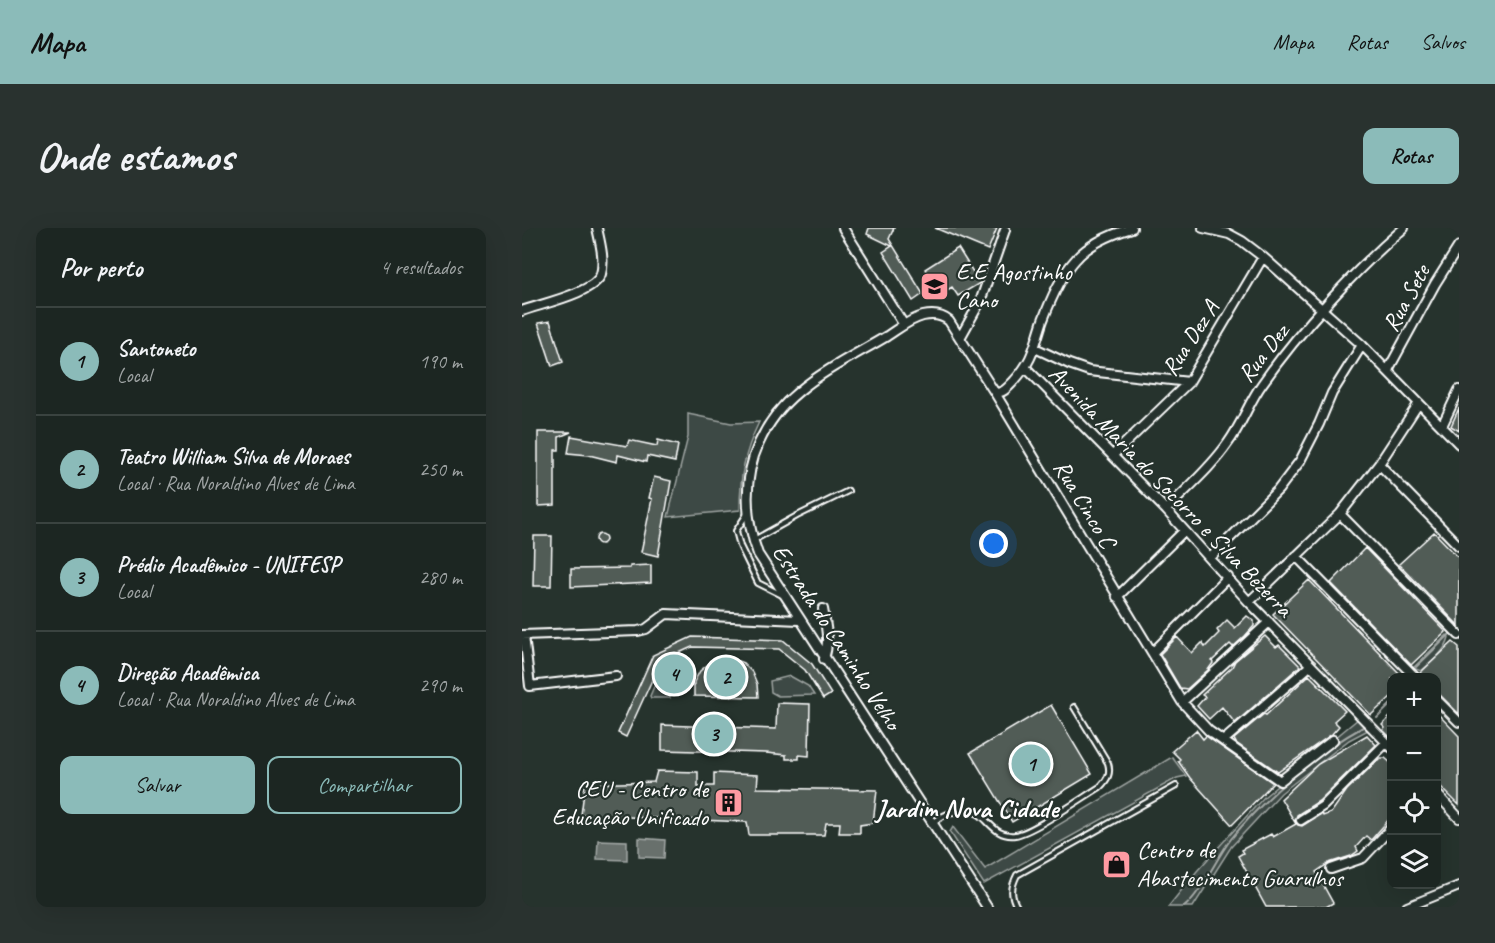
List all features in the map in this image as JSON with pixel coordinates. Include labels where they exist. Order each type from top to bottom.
[{"type":"street","points":[[522,311],[583,291],[596,281],[600,276],[602,261],[597,228]]},
{"type":"street","points":[[843,228],[904,325]]},
{"type":"street","name":"Avenida Maria do Socorro e Silva Bezerra","points":[[1132,228],[1090,247],[1071,264],[1047,312],[1026,368],[1166,510],[1249,602],[1387,744]]},
{"type":"street","points":[[1203,228],[1229,234],[1263,257],[1362,345],[1459,444]]},
{"type":"street","name":"Rua Dez","points":[[1166,510],[1226,446],[1262,383],[1323,309],[1404,228]]},
{"type":"street","points":[[960,338],[980,302],[1005,230]]},
{"type":"street","name":"Rua Sete","points":[[1388,370],[1435,284],[1459,246]]},
{"type":"street","name":"Rua Dez A","points":[[1113,455],[1189,382],[1263,257]]},
{"type":"street","name":"Rua Cinco C","points":[[904,325],[924,316],[944,316],[995,393],[1182,702],[1209,731],[1280,781],[1333,740]]},
{"type":"street","name":"Estrada do Caminho Velho","points":[[904,325],[811,382],[783,406],[765,432],[752,461],[748,513],[758,554],[824,658],[886,742],[932,823],[987,907]]},
{"type":"street","points":[[1210,558],[1278,490],[1300,460],[1332,393],[1362,345]]},
{"type":"street","points":[[1035,348],[1089,371],[1189,382]]},
{"type":"street","points":[[995,393],[1003,392],[1026,368]]},
{"type":"street","points":[[1442,426],[1459,390]]},
{"type":"street","points":[[1249,602],[1340,514],[1379,464],[1419,403]]},
{"type":"street","points":[[1379,464],[1459,546]]},
{"type":"street","points":[[1340,514],[1459,635]]},
{"type":"street","points":[[1117,597],[1184,531]]},
{"type":"street","points":[[1296,556],[1410,673]]},
{"type":"street","points":[[1152,652],[1228,577]]},
{"type":"street","points":[[823,609],[828,637],[824,658]]},
{"type":"street","points":[[616,676],[530,686],[523,635],[646,629],[666,614],[799,620]]},
{"type":"street","points":[[1182,702],[1269,622]]},
{"type":"street","points":[[1223,741],[1311,665]]},
{"type":"street","points":[[1441,703],[1459,722]]},
{"type":"street","points":[[1301,820],[1323,806],[1387,748]]},
{"type":"street","points":[[1441,798],[1459,818]]},
{"type":"street","points":[[1331,869],[1363,858],[1387,832]]},
{"type":"street","points":[[1407,907],[1459,886]]},
{"type":"lane","points":[[753,541],[848,491]]},
{"type":"lane","points":[[748,513],[736,531],[740,546],[758,583],[785,597]]},
{"type":"lane","points":[[932,823],[949,812],[972,810],[1005,835],[1022,834],[1100,787],[1108,778],[1110,771],[1108,763],[1074,706]]},
{"type":"lane","points":[[1017,907],[1013,900],[1011,886],[1017,875],[1176,786]]},
{"type":"shaded area","points":[[688,414],[731,423],[759,422],[744,465],[740,510],[668,517],[688,437]]},
{"type":"shaded area","points":[[1447,635],[1449,637],[1445,647],[1434,660],[1421,671],[1413,668]]},
{"type":"shaded area","points":[[659,675],[666,689],[670,687],[670,698],[651,698],[650,696]]},
{"type":"shaded area","points":[[790,676],[808,686],[814,695],[778,696],[771,692],[770,681]]},
{"type":"shaded area","points":[[1358,719],[1368,730],[1349,740],[1281,793],[1231,847],[1193,907],[1168,907],[1197,871],[1264,797]]},
{"type":"shaded area","points":[[1172,757],[1186,776],[1177,778],[984,884],[950,832],[953,827],[985,869]]},
{"type":"shaded area","points":[[639,838],[665,840],[664,858],[639,857]]},
{"type":"shaded area","points":[[598,840],[627,841],[627,860],[597,859]]},
{"type":"building","points":[[869,228],[894,228],[889,239],[923,294],[913,301],[883,252],[892,246],[867,234]]},
{"type":"building","points":[[935,228],[997,228],[988,250]]},
{"type":"building","points":[[958,248],[980,283],[958,296],[952,287],[941,294],[925,269]]},
{"type":"building","points":[[550,321],[563,362],[552,366],[538,323]]},
{"type":"building","points":[[1459,408],[1459,431],[1451,426]]},
{"type":"building","points":[[538,432],[571,432],[559,437],[559,450],[555,450],[555,505],[538,506]]},
{"type":"building","points":[[571,436],[627,446],[629,440],[657,446],[658,440],[678,445],[675,462],[647,456],[646,462],[618,455],[617,462],[589,455],[568,453]]},
{"type":"building","points":[[654,477],[671,481],[658,556],[641,552]]},
{"type":"building","points":[[1434,532],[1459,558],[1459,626],[1399,564]]},
{"type":"building","points":[[601,534],[606,539],[601,544],[596,539]]},
{"type":"building","points":[[534,536],[552,536],[551,586],[533,586]]},
{"type":"building","points":[[1365,548],[1446,632],[1411,665],[1331,583]]},
{"type":"building","points":[[651,565],[651,583],[571,587],[571,569],[630,568],[630,566]]},
{"type":"building","points":[[1309,580],[1399,673],[1387,673],[1387,701],[1371,715],[1273,614]]},
{"type":"building","points":[[1247,616],[1254,621],[1254,626],[1245,636],[1233,647],[1230,644],[1212,661],[1208,670],[1187,689],[1180,688],[1160,654],[1177,637],[1192,653],[1202,643],[1205,647],[1219,633],[1217,630],[1227,620],[1235,628]]},
{"type":"building","points":[[1265,636],[1276,647],[1279,645],[1300,666],[1235,723],[1222,707],[1209,719],[1197,706],[1205,697],[1202,695],[1232,667],[1235,661]]},
{"type":"building","points":[[692,637],[783,640],[812,664],[831,694],[823,699],[805,670],[779,649],[692,647],[679,653],[693,686],[676,689],[674,685],[666,689],[657,669],[626,737],[618,733],[653,655]]},
{"type":"building","points":[[1453,642],[1459,647],[1459,714],[1441,696],[1441,673],[1420,673]]},
{"type":"building","points":[[727,657],[743,663],[752,672],[757,684],[758,697],[694,696],[694,682],[700,671],[711,662]]},
{"type":"building","points":[[1309,675],[1345,711],[1334,721],[1339,726],[1332,734],[1278,772],[1236,743],[1234,739],[1264,714],[1266,715]]},
{"type":"building","points":[[777,703],[810,704],[809,756],[799,755],[799,759],[786,759],[786,755],[766,753],[662,750],[662,725],[776,729]]},
{"type":"building","points":[[1051,705],[1092,774],[1012,822],[970,753]]},
{"type":"building","points":[[1441,717],[1459,736],[1459,805],[1441,787]]},
{"type":"building","points":[[1387,720],[1387,734],[1383,730],[1385,728],[1382,725]]},
{"type":"building","points":[[1196,730],[1203,739],[1206,736],[1273,783],[1232,825],[1190,778],[1178,761],[1180,759],[1172,751]]},
{"type":"building","points":[[1367,735],[1376,745],[1319,801],[1297,815],[1295,821],[1298,825],[1302,826],[1321,814],[1323,816],[1331,813],[1347,790],[1380,758],[1387,760],[1387,822],[1371,840],[1366,836],[1356,847],[1358,851],[1351,856],[1329,863],[1316,872],[1333,903],[1326,907],[1266,907],[1238,856],[1243,853],[1241,850],[1271,834],[1273,837],[1296,824],[1281,799],[1318,764]]},
{"type":"building","name":"CEU - Centro de Educação Unificado","points":[[657,771],[698,772],[698,786],[714,786],[714,773],[758,775],[757,788],[877,790],[873,823],[860,825],[860,833],[839,833],[840,823],[826,823],[824,835],[749,835],[747,822],[581,815],[585,784],[654,782]]},
{"type":"waterway","points":[[1416,667],[1450,634]]},
{"type":"waterway","points":[[1377,718],[1387,708]]},
{"type":"waterway","points":[[1184,907],[1196,894],[1231,839],[1244,823],[1292,777],[1345,737],[1363,727]]},
{"type":"place","name":"E.E Agostinho Cano","points":[[935,286]]},
{"type":"place","name":"Direção Acadêmica","points":[[674,674]]},
{"type":"place","name":"Teatro William Silva de Moraes","points":[[726,677]]},
{"type":"place","name":"Prédio Acadêmico - UNIFESP","points":[[714,734]]},
{"type":"place","name":"Santoneto","points":[[1031,764]]},
{"type":"place","name":"CEU - Centro de Educação Unificado","points":[[729,803]]},
{"type":"place","name":"Centro de Abastecimento Guarulhos","points":[[1116,864]]},
{"type":"district","name":"Jardim Nova Cidade","points":[[967,808]]}]
